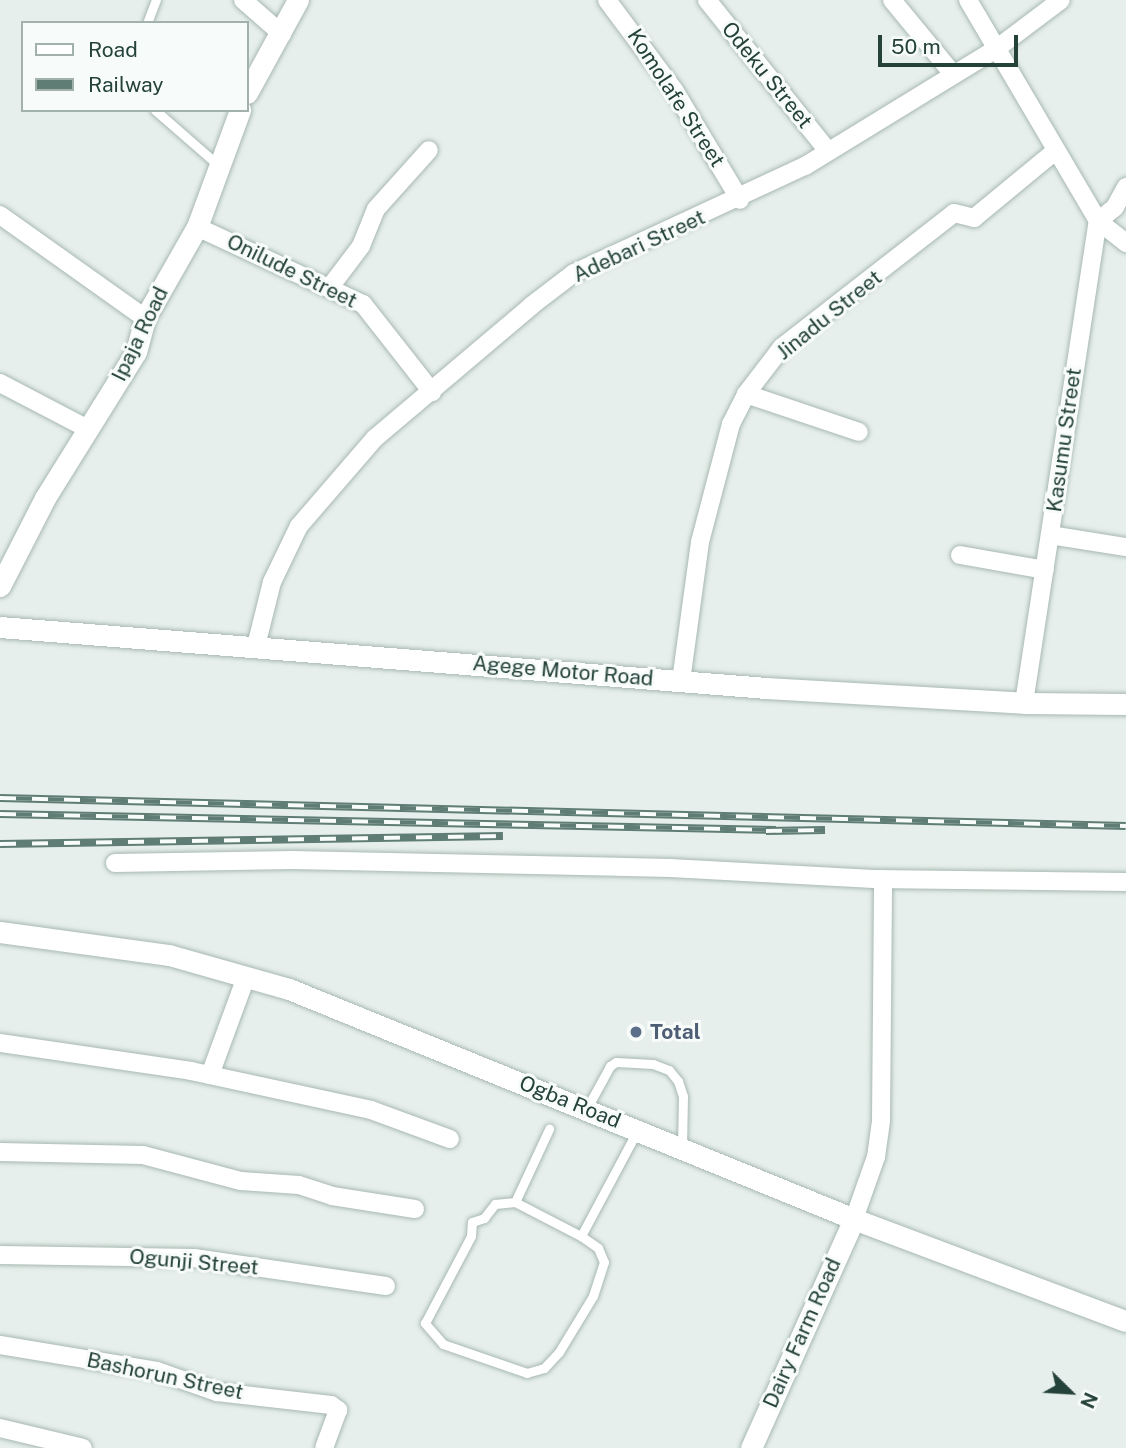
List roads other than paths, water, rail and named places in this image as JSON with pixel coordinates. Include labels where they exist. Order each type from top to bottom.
[{"type":"main road","points":[[248,91],[282,34],[298,0]]},
{"type":"main road","name":"Ipaja Road","points":[[0,586],[45,498],[136,352],[145,318],[197,226],[217,164],[239,112]]},
{"type":"main road","name":"Agege Motor Road","points":[[0,626],[681,681],[1024,703],[1126,704]]},
{"type":"main road","name":"Ogba Road","points":[[0,932],[169,955],[246,976],[341,1009],[854,1219],[1126,1321]]},
{"type":"main road","name":"Dairy Farm Road","points":[[751,1448],[854,1219]]},
{"type":"street","points":[[243,0],[282,34]]},
{"type":"street","name":"Komolafe Street","points":[[607,0],[674,90],[740,200]]},
{"type":"street","name":"Odeku Street","points":[[707,0],[828,151]]},
{"type":"street","points":[[892,0],[953,74]]},
{"type":"street","points":[[968,0],[1054,152],[1098,221],[1126,243]]},
{"type":"street","name":"Adebari Street","points":[[256,646],[281,555],[299,526],[375,438],[574,273],[740,200],[828,151],[996,49],[1061,0]]},
{"type":"street","points":[[330,287],[361,246],[376,209],[429,150]]},
{"type":"street","name":"Jinadu Street","points":[[681,681],[700,542],[731,424],[746,394],[782,347],[954,214],[974,218],[1054,152]]},
{"type":"street","points":[[1098,221],[1115,207],[1126,187]]},
{"type":"street","points":[[0,215],[145,318]]},
{"type":"street","name":"Kasumu Street","points":[[1024,703],[1098,221]]},
{"type":"street","name":"Onilude Street","points":[[197,226],[363,304],[432,392]]},
{"type":"street","points":[[0,383],[88,429]]},
{"type":"street","points":[[746,394],[859,432]]},
{"type":"street","points":[[1050,535],[1126,547]]},
{"type":"street","points":[[960,555],[1045,570]]},
{"type":"street","points":[[115,863],[292,860],[670,868],[883,879],[1126,882]]},
{"type":"street","points":[[854,1219],[876,1157],[881,1120],[883,879]]},
{"type":"street","points":[[210,1075],[246,976]]},
{"type":"street","points":[[0,1043],[210,1075],[371,1110],[450,1139]]},
{"type":"street","points":[[0,1152],[143,1155],[241,1181],[299,1185],[415,1209]]},
{"type":"street","name":"Ogunji Street","points":[[0,1255],[194,1258],[386,1286]]},
{"type":"street","name":"Bashorun Street","points":[[0,1345],[146,1369],[217,1392],[331,1405],[338,1410],[324,1448]]},
{"type":"street","points":[[0,1429],[83,1448]]},
{"type":"lane","points":[[148,21],[156,0]]},
{"type":"lane","points":[[157,112],[217,164]]},
{"type":"lane","points":[[587,1108],[610,1066],[616,1062],[653,1063],[669,1070],[678,1081],[683,1096],[682,1148]]},
{"type":"lane","points":[[515,1202],[548,1129]]},
{"type":"lane","points":[[581,1236],[637,1129]]},
{"type":"lane","points":[[515,1202],[581,1236],[598,1248],[604,1262],[601,1276],[559,1352],[544,1368],[527,1373],[443,1343],[425,1323],[471,1236],[472,1222],[484,1218],[495,1204],[515,1202]]},
{"type":"railway","points":[[0,798],[1126,826]]},
{"type":"railway","points":[[0,814],[776,830]]},
{"type":"railway","points":[[766,831],[825,830]]},
{"type":"railway","points":[[0,844],[503,836]]},
{"type":"place","name":"Total","points":[[636,1032]]}]
